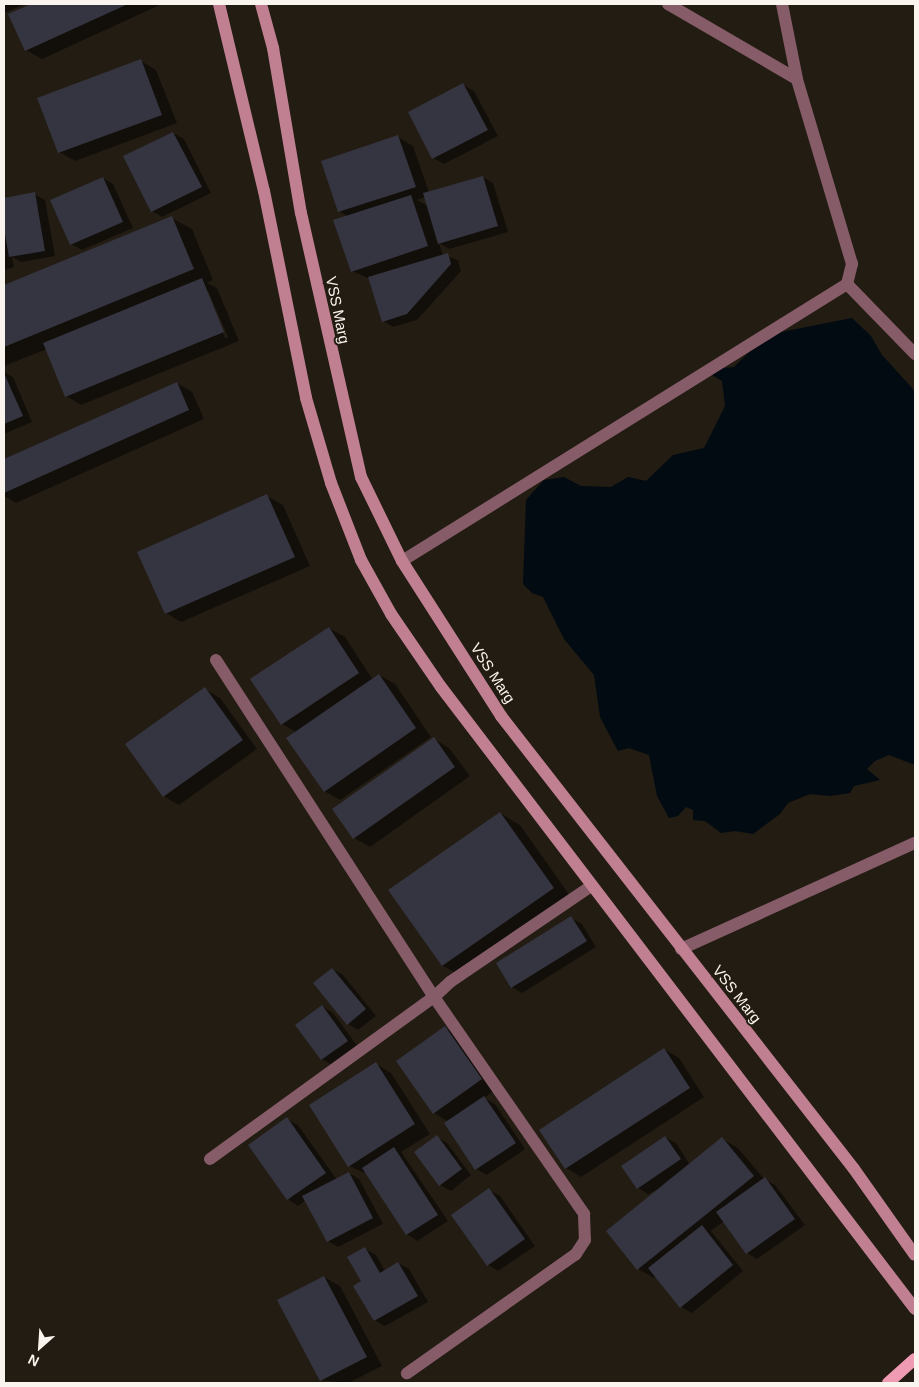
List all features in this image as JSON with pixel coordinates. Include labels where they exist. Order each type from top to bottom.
[{"type":"main road","points":[[219,4],[264,191],[306,398],[330,483],[361,560],[391,614],[441,687],[915,1309]]},
{"type":"main road","name":"VSS Marg","points":[[261,4],[273,48],[301,213],[337,379],[361,477],[402,561],[501,716],[854,1169],[915,1255]]},
{"type":"main road","points":[[888,1383],[915,1359]]},
{"type":"street","points":[[668,4],[797,79]]},
{"type":"street","points":[[402,561],[847,284],[852,264],[833,208],[797,79],[782,4]]},
{"type":"street","points":[[847,284],[915,354]]},
{"type":"street","points":[[216,660],[434,997],[584,1214],[586,1240],[576,1254],[407,1373]]},
{"type":"street","points":[[681,949],[915,843]]},
{"type":"street","points":[[210,1159],[434,997],[450,982],[591,886]]},
{"type":"shaded area","points":[[852,318],[871,336],[882,355],[913,389],[915,395],[915,765],[889,755],[875,761],[867,769],[880,780],[854,786],[850,793],[830,796],[810,794],[788,803],[780,814],[753,834],[735,831],[721,833],[705,821],[693,820],[693,810],[686,807],[678,816],[669,818],[657,796],[649,755],[629,748],[618,751],[600,717],[594,675],[564,639],[543,597],[532,593],[523,584],[526,500],[544,480],[564,477],[581,486],[611,487],[628,477],[646,481],[673,455],[704,448],[725,406],[722,381],[704,370],[734,367],[766,335]]},
{"type":"building","points":[[31,4],[128,4],[25,51],[8,14]]},
{"type":"building","points":[[141,59],[162,115],[58,153],[37,98]]},
{"type":"building","points":[[463,83],[488,130],[432,159],[408,112]]},
{"type":"building","points":[[173,132],[202,187],[151,212],[123,156]]},
{"type":"building","points":[[398,135],[416,187],[338,212],[321,161]]},
{"type":"building","points":[[483,176],[498,226],[438,244],[423,193]]},
{"type":"building","points":[[103,177],[123,222],[70,245],[50,200]]},
{"type":"building","points":[[35,192],[45,251],[9,257],[4,229],[4,198]]},
{"type":"building","points":[[411,195],[428,246],[351,272],[333,220]]},
{"type":"building","points":[[172,216],[194,269],[4,347],[4,285]]},
{"type":"building","points":[[448,253],[451,264],[407,314],[382,322],[368,277]]},
{"type":"building","points":[[202,278],[224,332],[65,397],[43,343]]},
{"type":"building","points":[[4,373],[23,416],[4,424]]},
{"type":"building","points":[[177,382],[189,410],[4,493],[4,459]]},
{"type":"building","points":[[267,494],[295,557],[165,614],[137,552]]},
{"type":"building","points":[[329,627],[359,673],[281,725],[250,679]]},
{"type":"building","points":[[379,674],[416,728],[324,792],[286,738]]},
{"type":"building","points":[[205,687],[243,740],[163,797],[125,744]]},
{"type":"building","points":[[434,737],[455,767],[353,839],[332,809]]},
{"type":"building","points":[[500,812],[554,888],[442,966],[388,890]]},
{"type":"building","points":[[571,916],[587,941],[511,988],[496,963]]},
{"type":"building","points":[[332,968],[366,1009],[347,1025],[313,983]]},
{"type":"building","points":[[322,1005],[348,1041],[321,1060],[295,1025]]},
{"type":"building","points":[[445,1026],[482,1079],[433,1114],[396,1061]]},
{"type":"building","points":[[664,1048],[690,1088],[565,1169],[539,1130]]},
{"type":"building","points":[[376,1062],[415,1124],[348,1167],[309,1105]]},
{"type":"building","points":[[484,1096],[516,1143],[475,1170],[444,1123]]},
{"type":"building","points":[[287,1117],[326,1173],[287,1200],[248,1145]]},
{"type":"building","points":[[437,1135],[462,1169],[439,1186],[414,1152]]},
{"type":"building","points":[[665,1136],[681,1159],[637,1189],[621,1166]]},
{"type":"building","points":[[722,1137],[754,1176],[637,1270],[606,1231]]},
{"type":"building","points":[[394,1147],[438,1215],[406,1235],[362,1168]]},
{"type":"building","points":[[349,1172],[373,1218],[327,1242],[302,1196]]},
{"type":"building","points":[[765,1177],[795,1219],[746,1254],[716,1212]]},
{"type":"building","points":[[489,1188],[525,1239],[487,1266],[451,1215]]},
{"type":"building","points":[[702,1225],[733,1265],[680,1308],[648,1268]]},
{"type":"building","points":[[365,1247],[380,1273],[398,1262],[418,1296],[374,1321],[353,1286],[361,1281],[347,1257]]},
{"type":"building","points":[[324,1276],[367,1357],[320,1381],[277,1300]]}]
